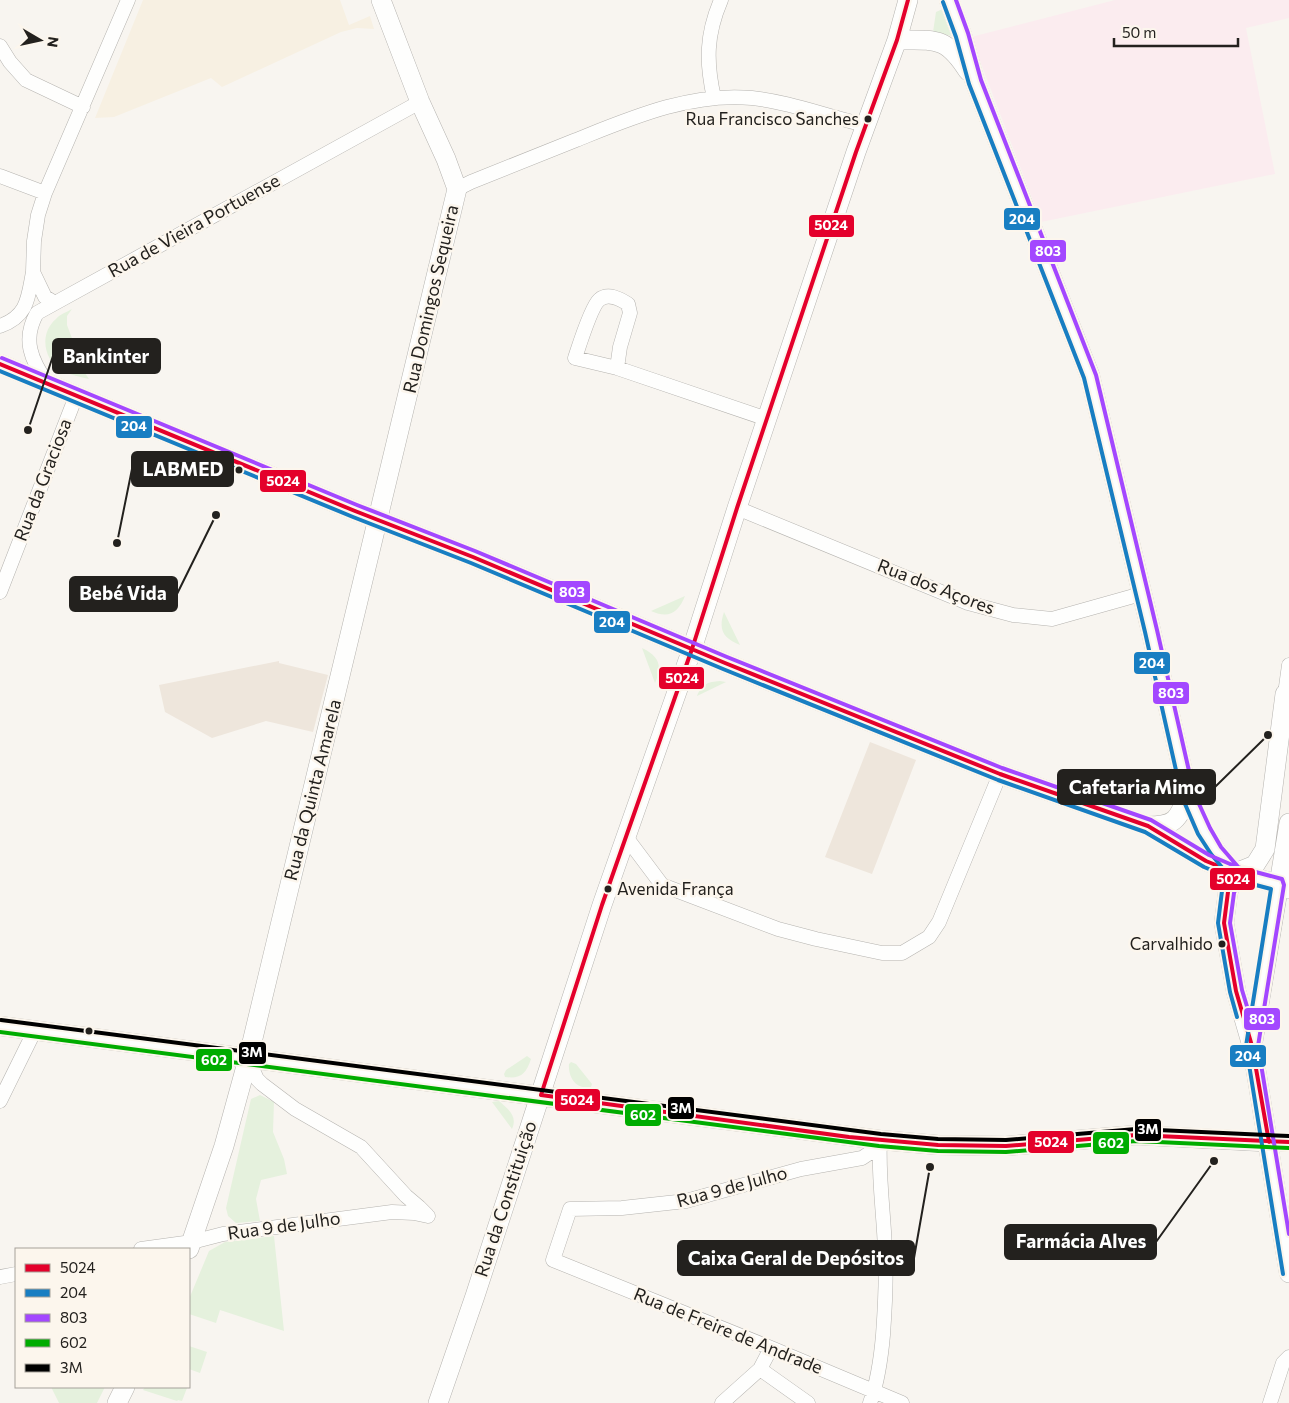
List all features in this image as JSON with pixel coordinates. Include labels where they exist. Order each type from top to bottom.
[{"type":"main road","name":"Rua Domingos Sequeira","points":[[377,520],[457,189],[446,159],[420,102],[381,0]]},
{"type":"main road","name":"Rua da Constituição","points":[[438,1403],[541,1095],[602,904],[692,649],[737,508],[866,125],[897,40],[908,0]]},
{"type":"main road","points":[[949,0],[962,35],[975,82],[1090,376],[1188,795],[1204,831],[1216,850],[1235,873]]},
{"type":"main road","points":[[897,40],[927,40],[939,42],[950,47],[975,82]]},
{"type":"main road","points":[[0,364],[1000,774],[1148,826],[1206,861],[1235,873],[1285,885]]},
{"type":"main road","name":"Rua da Quinta Amarela","points":[[190,1245],[224,1146],[248,1059],[377,520]]},
{"type":"main road","points":[[1287,695],[1285,720],[1265,849],[1255,865],[1235,873],[1228,892],[1224,923],[1236,990],[1252,1046],[1286,1239],[1289,1273]]},
{"type":"main road","points":[[1148,826],[1169,824],[1175,819],[1188,795]]},
{"type":"main road","points":[[1252,1046],[1285,885],[1289,823]]},
{"type":"main road","points":[[0,1026],[880,1140],[938,1145],[1006,1146],[1136,1135],[1289,1142]]},
{"type":"main road","points":[[117,1403],[124,1388]]},
{"type":"street","points":[[0,326],[16,318],[26,306],[33,272],[34,242],[38,215],[45,194],[128,0]]},
{"type":"street","points":[[714,98],[709,74],[709,44],[713,18],[722,0]]},
{"type":"street","points":[[0,46],[10,62],[26,80],[83,107]]},
{"type":"street","points":[[457,189],[623,121],[658,109],[714,98],[751,98],[804,108],[866,125]]},
{"type":"street","name":"Rua de Vieira Portuense","points":[[47,384],[36,368],[30,348],[30,325],[36,313],[420,102]]},
{"type":"street","points":[[0,176],[45,194]]},
{"type":"street","points":[[33,272],[45,297],[55,303]]},
{"type":"street","points":[[617,368],[620,347],[630,313],[628,304],[618,298],[608,296],[600,299],[594,306],[575,358],[617,368],[767,419]]},
{"type":"street","name":"Rua da Graciosa","points":[[0,592],[76,396]]},
{"type":"street","name":"Rua dos Açores","points":[[737,508],[968,603],[1013,615],[1052,619],[1141,594]]},
{"type":"street","points":[[1287,695],[1289,665]]},
{"type":"street","points":[[626,837],[662,885],[778,929],[882,954],[902,954],[929,936],[939,922],[1000,774]]},
{"type":"street","points":[[0,1101],[35,1030]]},
{"type":"street","name":"Rua 9 de Julho","points":[[153,1248],[190,1245],[223,1234],[392,1212],[428,1216],[406,1196],[360,1147],[295,1109],[262,1084],[257,1079],[248,1059]]},
{"type":"street","points":[[872,1397],[881,1359],[886,1290],[884,1234],[878,1164],[880,1140]]},
{"type":"street","name":"Rua 9 de Julho","points":[[553,1260],[570,1209],[622,1208],[686,1202],[800,1169],[862,1158],[871,1152],[880,1140]]},
{"type":"street","name":"Rua de Freire de Andrade","points":[[553,1260],[771,1348],[872,1397],[902,1403]]},
{"type":"street","points":[[0,1277],[15,1274]]},
{"type":"street","points":[[722,1403],[760,1368],[771,1348]]},
{"type":"street","points":[[1270,1403],[1283,1363],[1289,1357]]},
{"type":"street","points":[[760,1368],[808,1403]]},
{"type":"shaded area","points":[[143,0],[340,0],[349,25],[370,16],[374,29],[357,28],[341,32],[222,87],[211,78],[114,117],[95,118]]},
{"type":"shaded area","points":[[1115,0],[1289,0],[1289,18],[1246,28],[1275,174],[1041,222],[971,37]]},
{"type":"shaded area","points":[[279,661],[279,663],[328,675],[313,732],[266,721],[212,738],[165,712],[159,685]]},
{"type":"shaded area","points":[[870,742],[916,760],[872,874],[825,857]]},
{"type":"green space","points":[[947,7],[957,37],[933,32],[936,12]]},
{"type":"green space","points":[[72,309],[67,316],[67,325],[89,379],[69,374],[56,366],[51,361],[46,346],[45,339],[51,325],[59,316]]},
{"type":"green space","points":[[685,596],[679,607],[672,613],[663,614],[651,611]]},
{"type":"green space","points":[[724,612],[740,645],[723,633],[722,618]]},
{"type":"green space","points":[[642,648],[652,654],[658,662],[659,671],[655,683]]},
{"type":"green space","points":[[720,681],[726,682],[697,696],[706,684]]},
{"type":"green space","points":[[527,1056],[531,1059],[525,1072],[515,1077],[505,1077],[506,1070]]},
{"type":"green space","points":[[571,1062],[576,1064],[592,1084],[591,1087],[581,1086],[574,1082],[569,1069]]},
{"type":"green space","points":[[260,1095],[274,1102],[273,1132],[284,1159],[287,1174],[261,1180],[256,1199],[260,1221],[236,1223],[228,1216],[226,1208],[251,1099]]},
{"type":"green space","points":[[499,1101],[509,1110],[513,1117],[514,1124],[512,1129],[492,1102]]},
{"type":"green space","points":[[274,1236],[284,1331],[220,1310],[216,1323],[190,1314],[190,1297],[209,1251],[225,1242]]},
{"type":"green space","points":[[190,1346],[207,1352],[200,1373],[190,1369]]},
{"type":"green space","points":[[52,1388],[104,1388],[97,1403],[59,1403]]},
{"type":"green space","points":[[144,1388],[187,1388],[182,1401],[143,1390]]},
{"type":"transit line","name":"5024","points":[[908,0],[897,40],[856,152],[692,649],[602,905],[541,1095],[849,1137],[938,1145],[1006,1146],[1136,1135],[1289,1142]]},
{"type":"transit line","name":"803","points":[[956,0],[968,33],[981,80],[1096,375],[1194,793],[1221,847],[1240,869]]},
{"type":"transit line","name":"204","points":[[943,2],[956,37],[969,84],[1084,378],[1145,632],[1182,797],[1198,834],[1211,854],[1230,877]]},
{"type":"transit line","name":"803","points":[[2,358],[357,505],[475,551],[727,657],[1002,768],[1151,820],[1209,855],[1237,867],[1282,879],[1284,885],[1258,1046],[1289,1234]]},
{"type":"transit line","name":"5024","points":[[0,364],[355,511],[473,557],[725,663],[1000,774],[1148,826],[1206,861],[1235,873],[1228,892],[1224,923],[1236,991],[1252,1046],[1269,1142]]},
{"type":"transit line","name":"204","points":[[0,371],[353,517],[471,563],[723,669],[998,780],[1145,832],[1204,867],[1233,879],[1271,889],[1246,1046],[1283,1274]]},
{"type":"transit line","name":"204","points":[[1229,871],[1222,891],[1218,923],[1230,992],[1237,1017]]},
{"type":"transit line","name":"803","points":[[1241,875],[1234,893],[1230,923],[1242,990],[1249,1013]]},
{"type":"transit line","name":"3M","points":[[1,1020],[881,1134],[938,1139],[1006,1140],[1136,1129],[1289,1136]]},
{"type":"transit line","name":"602","points":[[0,1032],[879,1146],[938,1151],[1006,1152],[1136,1141],[1289,1148]]},
{"type":"place","name":"Rua Francisco Sanches","points":[[868,119]]},
{"type":"place","name":"Bankinter","points":[[28,430]]},
{"type":"place","name":"Bebé Vida","points":[[216,515]]},
{"type":"place","name":"LABMED","points":[[117,543]]},
{"type":"place","name":"Cafetaria Mimo","points":[[1268,735]]},
{"type":"place","name":"Avenida França","points":[[608,889]]},
{"type":"place","name":"Carvalhido","points":[[1222,944]]},
{"type":"place","name":"Farmácia Alves","points":[[1214,1161]]},
{"type":"place","name":"Caixa Geral de Depósitos","points":[[930,1167]]}]
